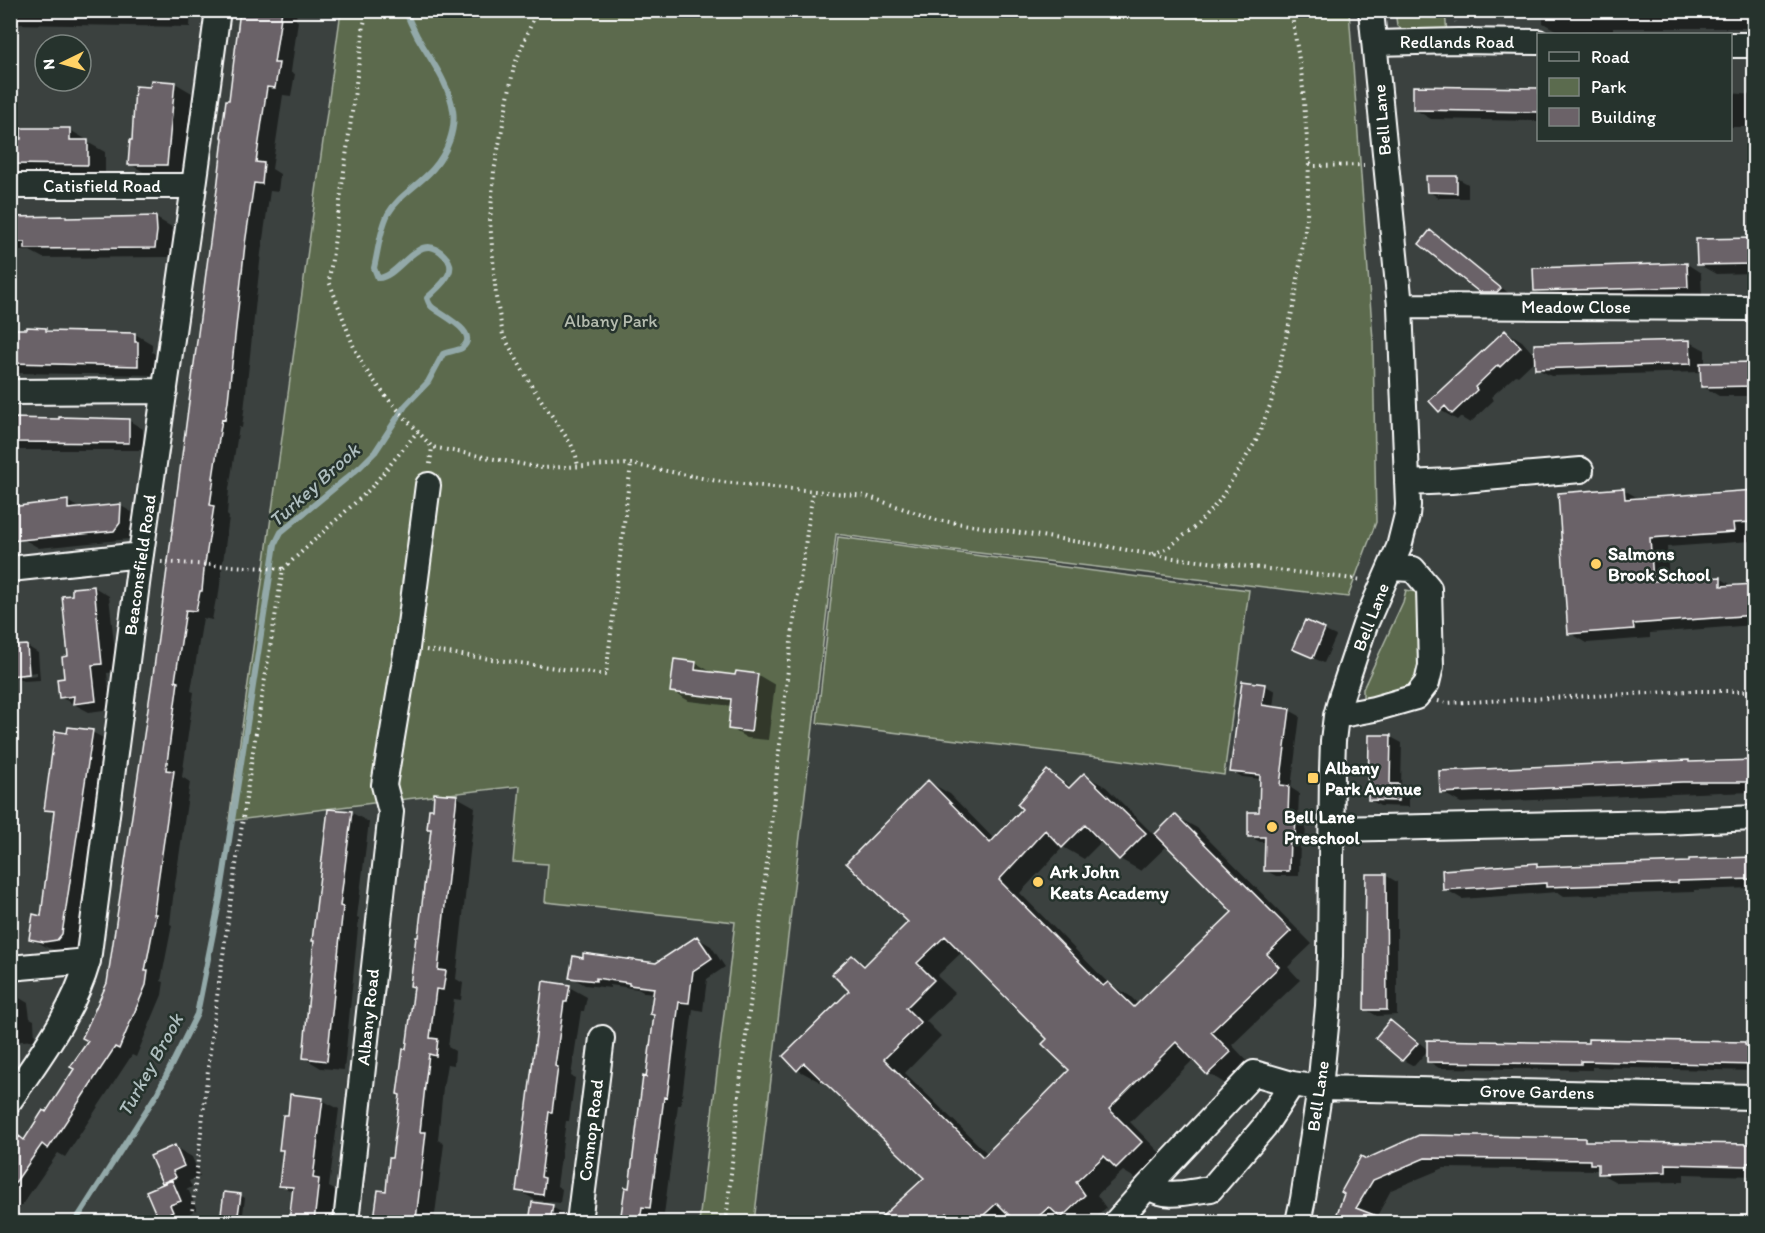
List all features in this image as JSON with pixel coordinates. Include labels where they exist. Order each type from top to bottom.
[{"type":"street","name":"Beaconsfield Road","points":[[13,1092],[47,1048],[80,987],[88,961],[140,558],[218,10]]},
{"type":"street","name":"Bell Lane","points":[[1298,1222],[1320,1088],[1329,986],[1333,741],[1336,716],[1365,625],[1399,547],[1407,515],[1400,306],[1371,10]]},
{"type":"street","name":"Redlands Road","points":[[1375,43],[1537,42]]},
{"type":"street","points":[[1732,45],[1755,45]]},
{"type":"street","name":"Catisfield Road","points":[[10,186],[194,186]]},
{"type":"street","name":"Meadow Close","points":[[1400,306],[1752,308]]},
{"type":"street","points":[[10,392],[165,391]]},
{"type":"street","points":[[1407,483],[1581,470]]},
{"type":"street","name":"Albany Road","points":[[346,1222],[391,812],[384,785],[407,648],[428,485]]},
{"type":"street","points":[[10,569],[140,558]]},
{"type":"street","points":[[1336,716],[1365,711],[1416,697],[1427,683],[1431,666],[1430,588],[1413,569],[1388,575]]},
{"type":"street","points":[[1332,829],[1755,818]]},
{"type":"street","points":[[10,968],[88,961]]},
{"type":"street","name":"Connop Road","points":[[579,1222],[602,1038]]},
{"type":"street","name":"Grove Gardens","points":[[1148,1186],[1254,1073],[1292,1084],[1320,1088],[1755,1097]]},
{"type":"street","points":[[1116,1222],[1148,1186],[1155,1192],[1174,1193],[1211,1189],[1264,1127],[1292,1084]]},
{"type":"path","points":[[366,10],[330,281],[363,366],[387,398],[432,447],[542,468],[631,464],[722,482],[866,496],[937,520],[1152,555],[1388,575]]},
{"type":"path","points":[[537,10],[514,66],[494,171],[490,222],[496,297],[503,335],[531,385],[571,444],[578,466]]},
{"type":"path","points":[[1152,555],[1168,548],[1196,526],[1219,501],[1256,441],[1271,403],[1295,299],[1307,216],[1310,163],[1302,78],[1291,10]]},
{"type":"path","points":[[1310,163],[1314,166],[1386,165]]},
{"type":"path","points":[[191,1222],[213,1025],[229,910],[283,569],[370,489],[418,431]]},
{"type":"path","points":[[407,648],[606,675],[631,464]]},
{"type":"path","points":[[726,1222],[791,642],[813,491]]},
{"type":"path","points":[[140,558],[283,569]]},
{"type":"path","points":[[1416,697],[1447,703],[1755,691]]},
{"type":"green space","name":"Albany Park","points":[[341,11],[1349,11],[1373,340],[1376,522],[1348,597],[836,534],[754,1222],[699,1222],[735,922],[545,902],[548,864],[513,862],[520,786],[229,821]]},
{"type":"green space","points":[[1395,11],[1445,11],[1447,34],[1408,34],[1397,25]]},
{"type":"green space","points":[[838,537],[1249,590],[1224,775],[1114,759],[817,723]]},
{"type":"green space","points":[[1406,590],[1416,592],[1420,615],[1420,668],[1412,688],[1363,699],[1363,689],[1403,602]]},
{"type":"building","points":[[240,10],[282,10],[274,63],[279,63],[275,88],[267,87],[256,162],[264,163],[262,184],[254,183],[245,244],[228,401],[225,420],[222,419],[213,478],[210,505],[214,506],[202,591],[200,591],[196,611],[186,610],[175,681],[178,682],[166,770],[174,771],[157,888],[154,914],[156,914],[145,971],[148,971],[146,985],[119,1049],[115,1047],[48,1149],[42,1144],[10,1190],[10,1148],[19,1136],[24,1140],[43,1110],[46,1112],[74,1069],[70,1067],[88,1041],[82,1038],[107,983],[154,668],[217,189],[223,138],[221,137],[226,100],[229,100]]},
{"type":"building","points":[[151,80],[175,82],[167,165],[128,165],[135,86],[150,87]]},
{"type":"building","points":[[1413,86],[1537,88],[1537,112],[1413,110]]},
{"type":"building","points":[[21,128],[70,128],[70,140],[88,140],[88,165],[10,164],[10,139],[21,139]]},
{"type":"building","points":[[1426,176],[1457,176],[1457,193],[1427,192]]},
{"type":"building","points":[[66,216],[66,218],[156,216],[155,248],[25,249],[25,242],[10,242],[10,217]]},
{"type":"building","points":[[1430,230],[1501,288],[1497,292],[1479,292],[1419,244]]},
{"type":"building","points":[[1755,238],[1755,264],[1697,265],[1696,239]]},
{"type":"building","points":[[1687,263],[1688,287],[1534,291],[1533,268]]},
{"type":"building","points":[[27,327],[46,328],[46,331],[135,333],[135,342],[138,342],[138,366],[10,363],[10,329],[27,329]]},
{"type":"building","points":[[1505,330],[1521,347],[1475,387],[1477,390],[1452,414],[1445,406],[1439,412],[1429,401]]},
{"type":"building","points":[[1690,340],[1691,364],[1535,369],[1534,344]]},
{"type":"building","points":[[1755,362],[1755,386],[1701,387],[1700,363]]},
{"type":"building","points":[[59,417],[129,419],[129,443],[10,442],[10,418],[59,419]]},
{"type":"building","points":[[1624,488],[1625,499],[1755,490],[1755,522],[1733,523],[1734,532],[1650,538],[1653,581],[1721,577],[1721,586],[1755,584],[1755,615],[1633,624],[1634,629],[1568,634],[1558,493]]},
{"type":"building","points":[[68,500],[68,509],[121,504],[120,523],[114,531],[10,541],[10,507]]},
{"type":"building","points":[[94,586],[102,664],[92,665],[96,701],[73,704],[74,696],[59,698],[57,679],[64,678],[62,657],[68,656],[62,596],[72,595],[72,588]]},
{"type":"building","points":[[1305,620],[1325,629],[1313,658],[1292,649]]},
{"type":"building","points":[[27,645],[29,674],[10,676],[10,646]]},
{"type":"building","points":[[674,659],[696,662],[695,670],[735,675],[736,671],[758,674],[751,732],[728,729],[731,699],[670,692]]},
{"type":"building","points":[[1242,681],[1265,684],[1262,705],[1290,709],[1280,785],[1289,786],[1288,816],[1296,816],[1295,838],[1290,837],[1289,871],[1264,871],[1265,837],[1248,837],[1248,812],[1259,812],[1260,775],[1230,772]]},
{"type":"building","points":[[68,727],[93,730],[62,934],[57,940],[44,942],[29,939],[33,914],[41,916],[54,811],[44,810],[55,731],[67,733]]},
{"type":"building","points":[[1369,735],[1391,735],[1390,784],[1399,784],[1398,801],[1368,800]]},
{"type":"building","points":[[1689,760],[1689,762],[1755,760],[1755,782],[1682,782],[1440,793],[1439,771]]},
{"type":"building","points":[[1047,770],[1069,788],[1084,773],[1146,833],[1119,860],[1085,825],[1062,848],[1045,830],[999,880],[1103,986],[1108,982],[1134,1007],[1232,912],[1155,834],[1175,814],[1291,931],[1267,954],[1279,967],[1211,1032],[1231,1052],[1207,1075],[1176,1042],[1109,1109],[1142,1142],[1116,1168],[1104,1156],[1076,1182],[1085,1195],[1061,1218],[1049,1207],[1032,1222],[1016,1222],[997,1203],[976,1222],[956,1222],[947,1213],[937,1222],[876,1222],[924,1178],[804,1063],[797,1071],[783,1056],[849,991],[832,974],[852,955],[864,966],[908,922],[846,863],[928,780],[990,843],[1022,809],[1017,804]],"holes":[[[945,936],[1047,1039],[1042,1044],[1069,1070],[983,1157],[884,1059],[921,1023],[906,1008],[934,980],[917,963]]]},
{"type":"building","points":[[434,793],[457,795],[438,970],[446,971],[443,990],[436,989],[430,1038],[438,1039],[436,1056],[429,1054],[426,1077],[420,1132],[426,1132],[416,1220],[398,1218],[398,1222],[394,1222],[374,1219],[378,1190],[386,1191],[389,1158],[392,1158],[400,1095],[397,1094],[403,1049],[406,1049],[414,987],[410,986],[431,829],[427,829],[429,809],[433,809]]},
{"type":"building","points":[[328,809],[352,811],[340,906],[343,907],[327,1061],[303,1058],[314,941],[312,941]]},
{"type":"building","points":[[1755,857],[1755,879],[1546,887],[1546,883],[1443,890],[1442,870],[1537,863],[1537,867],[1689,862],[1689,859]]},
{"type":"building","points":[[1366,874],[1386,874],[1387,1010],[1364,1010]]},
{"type":"building","points":[[697,936],[712,958],[693,971],[689,1003],[679,1002],[650,1208],[642,1207],[640,1222],[620,1222],[625,1187],[629,1188],[643,1076],[646,1077],[654,1015],[650,1014],[654,988],[596,978],[596,981],[569,978],[573,956],[583,958],[583,953],[656,963]]},
{"type":"building","points":[[543,981],[570,985],[567,1002],[564,1002],[555,1066],[558,1067],[552,1112],[549,1112],[541,1177],[545,1178],[543,1195],[516,1191]]},
{"type":"building","points":[[1390,1020],[1418,1043],[1402,1061],[1375,1038]]},
{"type":"building","points":[[1588,1039],[1745,1042],[1745,1045],[1755,1045],[1755,1065],[1581,1061],[1581,1064],[1427,1062],[1427,1040],[1588,1043]]},
{"type":"building","points":[[290,1094],[323,1098],[313,1178],[319,1179],[314,1222],[289,1222],[293,1187],[279,1186],[283,1150],[279,1150],[283,1115],[288,1115]]},
{"type":"building","points":[[1419,1135],[1755,1144],[1755,1163],[1747,1163],[1747,1166],[1666,1164],[1666,1172],[1598,1174],[1598,1164],[1590,1164],[1590,1160],[1425,1158],[1373,1180],[1356,1208],[1390,1222],[1334,1222],[1344,1194],[1341,1192],[1361,1156],[1366,1159]]},
{"type":"building","points":[[175,1145],[184,1166],[173,1171],[176,1177],[162,1183],[150,1156]]},
{"type":"building","points":[[172,1180],[181,1201],[170,1205],[173,1212],[158,1219],[146,1191]]},
{"type":"building","points":[[224,1192],[241,1194],[237,1222],[220,1221]]},
{"type":"building","points":[[532,1202],[553,1205],[550,1222],[529,1222]]},
{"type":"waterway","name":"Turkey Brook","points":[[75,1222],[158,1092],[197,1014],[220,898],[275,544],[281,532],[375,452],[405,406],[428,382],[443,354],[462,348],[467,342],[467,336],[463,330],[431,306],[427,298],[443,283],[449,273],[450,264],[445,256],[436,249],[427,247],[418,250],[386,276],[378,278],[374,268],[388,214],[398,201],[438,163],[449,141],[454,118],[448,90],[417,36],[406,10]]},
{"type":"place","name":"Salmons Brook School","points":[[1596,564]]},
{"type":"place","name":"Albany Park Avenue","points":[[1313,778]]},
{"type":"place","name":"Bell Lane Preschool","points":[[1272,827]]},
{"type":"place","name":"Ark John Keats Academy","points":[[1038,882]]}]
